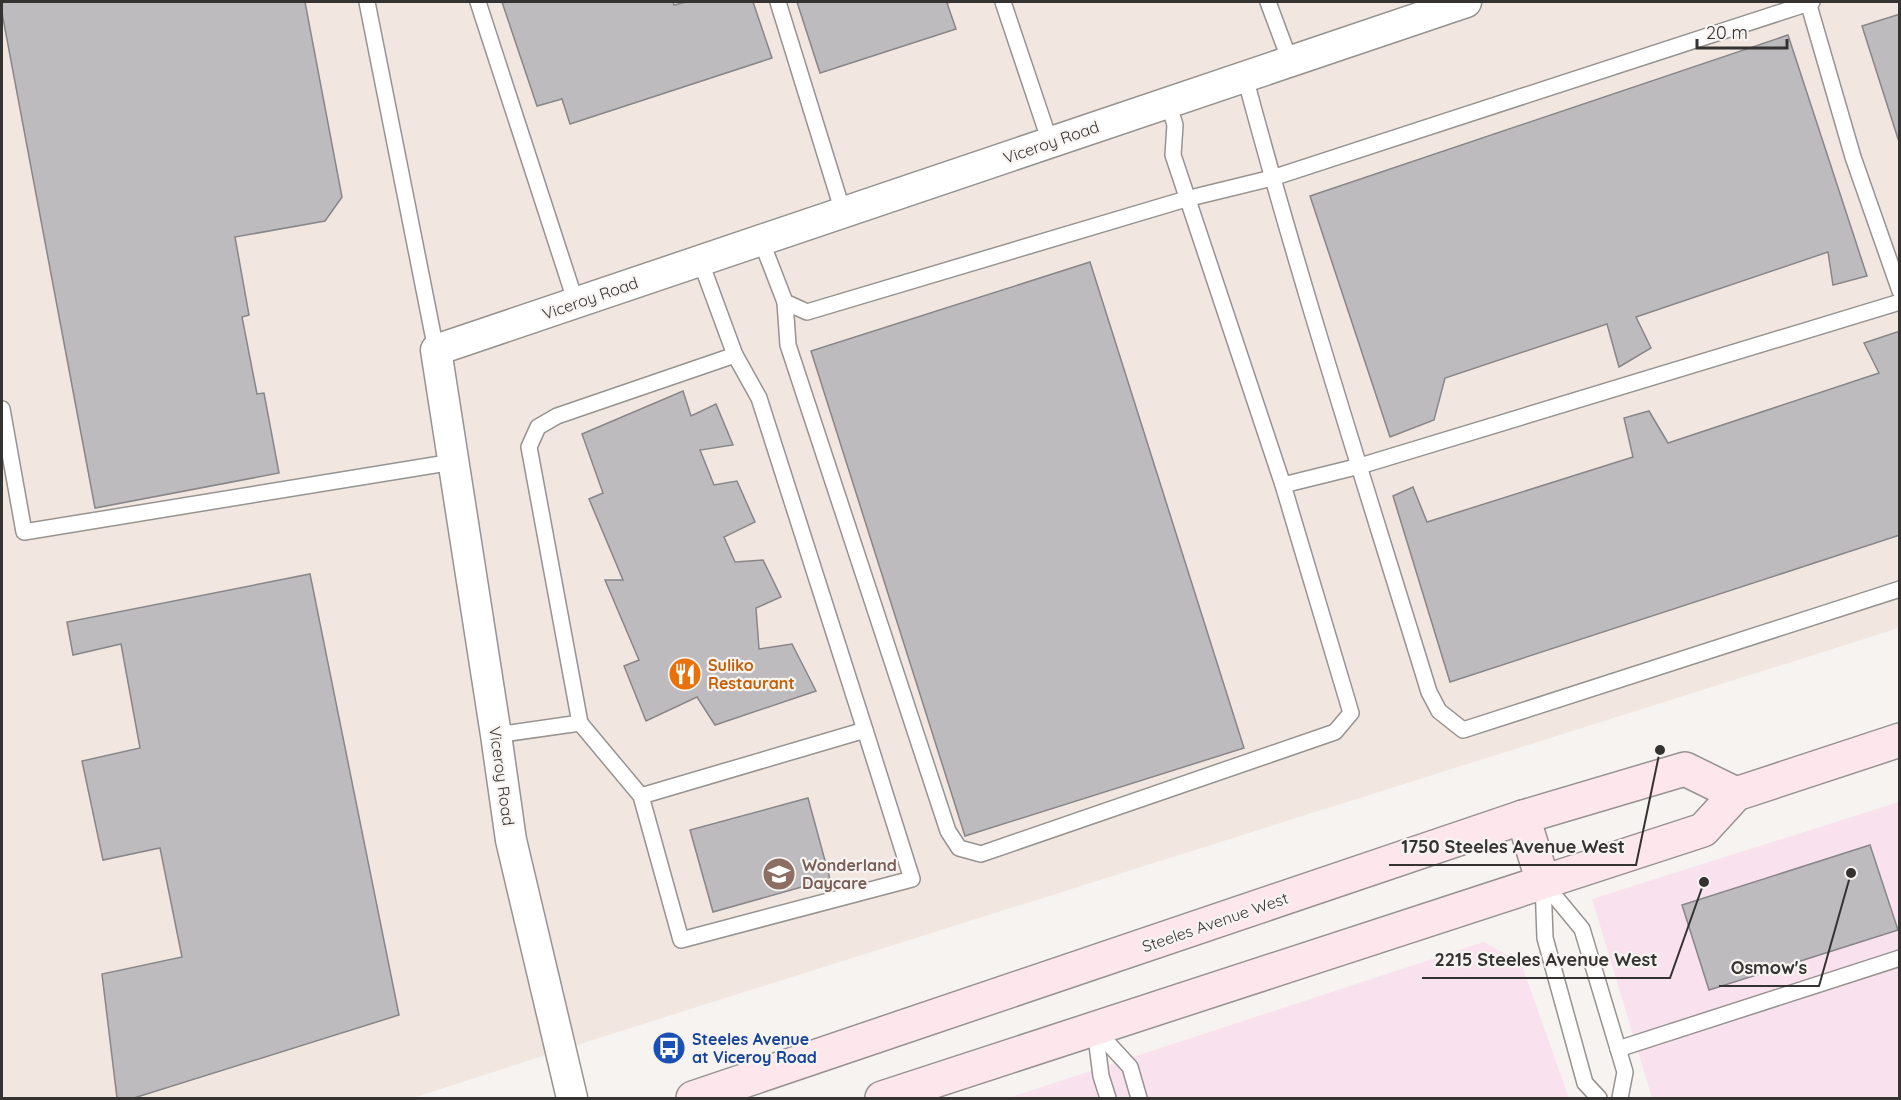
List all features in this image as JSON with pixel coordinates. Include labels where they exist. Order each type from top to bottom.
[{"type":"main road","points":[[882,1098],[1703,830],[1736,794],[1899,740]]},
{"type":"main road","name":"Steeles Avenue West","points":[[693,1098],[1523,817],[1685,769],[1736,794]]},
{"type":"main road","points":[[1523,817],[1543,882]]},
{"type":"street","name":"Viceroy Road","points":[[573,1098],[511,840],[436,350],[1466,2]]},
{"type":"lane","points":[[367,2],[436,350]]},
{"type":"lane","points":[[478,2],[576,303]]},
{"type":"lane","points":[[778,2],[843,212]]},
{"type":"lane","points":[[1003,2],[1050,142]]},
{"type":"lane","points":[[1268,2],[1290,61]]},
{"type":"lane","points":[[784,302],[807,312],[1186,199],[1272,178],[1810,2],[1853,157],[1899,291]]},
{"type":"lane","points":[[1245,77],[1272,178],[1429,692],[1439,711],[1463,729],[1899,589]]},
{"type":"lane","points":[[761,240],[784,302],[788,345],[948,831],[959,848],[981,854],[1335,732],[1351,713],[1283,486],[1186,199],[1173,155],[1175,125],[1168,102]]},
{"type":"lane","points":[[700,260],[735,356],[759,398],[912,879],[681,940],[641,796],[580,723],[529,447],[538,427],[556,416],[735,356]]},
{"type":"lane","points":[[1283,486],[1360,466],[1899,302]]},
{"type":"lane","points":[[2,409],[24,532],[453,462]]},
{"type":"lane","points":[[496,735],[580,723]]},
{"type":"lane","points":[[641,796],[865,729]]},
{"type":"lane","points":[[1543,882],[1582,929],[1625,1072],[1620,1098]]},
{"type":"lane","points":[[1543,882],[1545,938],[1585,1083],[1599,1098]]},
{"type":"lane","points":[[1618,1049],[1899,958]]},
{"type":"lane","points":[[1095,1029],[1101,1076],[1108,1098]]},
{"type":"lane","points":[[1095,1029],[1130,1067],[1139,1098]]},
{"type":"shaded area","points":[[2,2],[1899,2],[1899,628],[413,1098],[2,1098]]},
{"type":"shaded area","points":[[1899,802],[1899,1098],[1652,1098],[1592,899]]},
{"type":"shaded area","points":[[1484,942],[1521,963],[1569,1098],[1008,1098]]},
{"type":"building","points":[[2,2],[305,2],[342,197],[325,221],[235,237],[249,315],[242,317],[257,394],[264,393],[279,473],[95,508],[2,13]]},
{"type":"building","points":[[502,2],[673,2],[674,5],[686,2],[753,2],[772,58],[570,124],[562,99],[537,106]]},
{"type":"building","points":[[797,2],[952,2],[947,3],[956,29],[820,73]]},
{"type":"building","points":[[1900,14],[1900,145],[1862,26]]},
{"type":"building","points":[[1788,35],[1867,276],[1833,285],[1828,252],[1636,317],[1651,348],[1619,367],[1607,324],[1445,378],[1434,420],[1390,437],[1310,196]]},
{"type":"building","points":[[1090,262],[1244,748],[965,836],[811,351]]},
{"type":"building","points":[[1900,331],[1900,535],[1450,682],[1393,496],[1413,487],[1427,522],[1633,457],[1624,418],[1649,411],[1668,443],[1879,373],[1864,343]]},
{"type":"building","points":[[683,391],[691,416],[716,404],[733,445],[700,450],[714,485],[737,481],[755,522],[724,537],[735,562],[763,560],[781,597],[756,608],[759,649],[792,644],[816,691],[715,725],[697,697],[646,721],[624,666],[639,660],[605,580],[623,580],[589,499],[603,493],[582,434]]},
{"type":"building","points":[[310,574],[399,1015],[134,1098],[117,1098],[102,974],[182,957],[160,848],[103,860],[82,761],[140,748],[121,644],[73,655],[67,622]]},
{"type":"building","points":[[808,798],[830,879],[713,912],[690,830]]},
{"type":"building","points":[[1870,845],[1898,930],[1709,990],[1682,905]]},
{"type":"place","name":"Suliko Restaurant","points":[[685,674]]},
{"type":"place","name":"1750 Steeles Avenue West","points":[[1660,750]]},
{"type":"place","name":"Osmow's","points":[[1851,873]]},
{"type":"place","name":"Wonderland Daycare","points":[[779,874]]},
{"type":"place","name":"2215 Steeles Avenue West","points":[[1704,882]]},
{"type":"place","name":"Steeles Avenue at Viceroy Road","points":[[669,1048]]}]
